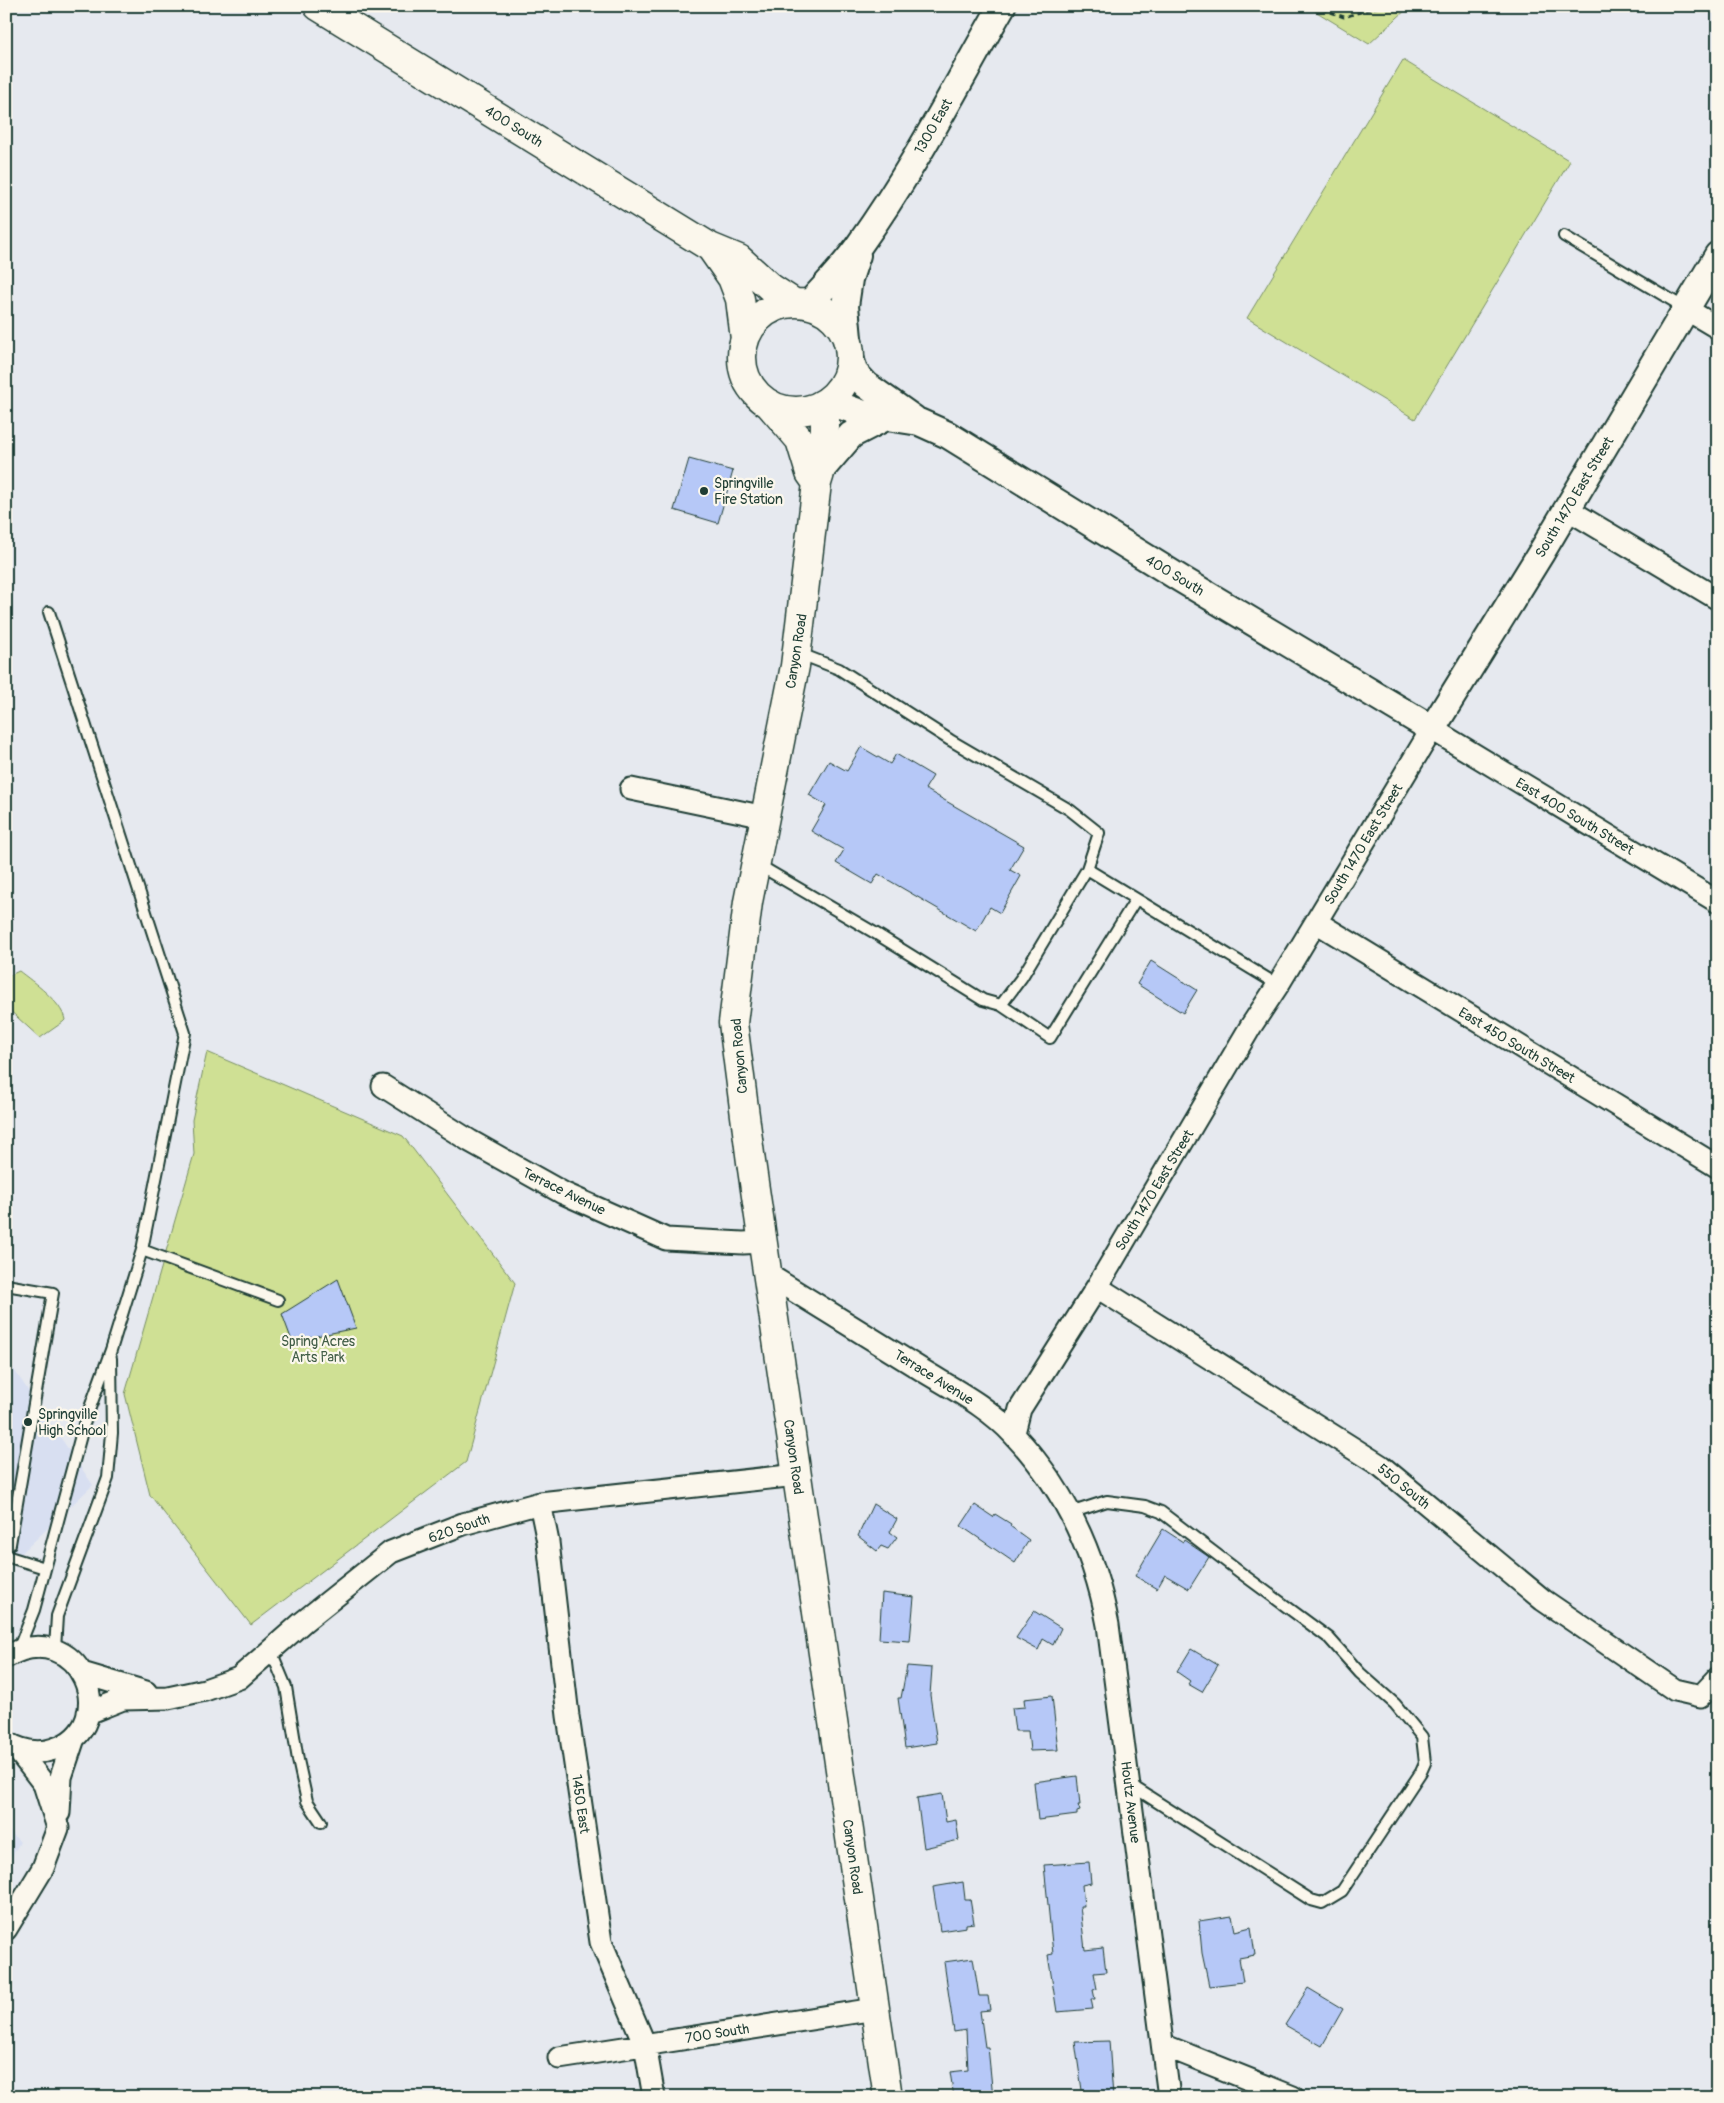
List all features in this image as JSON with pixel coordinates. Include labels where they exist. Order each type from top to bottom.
[{"type":"main road","name":"400 South","points":[[318,6],[710,247],[739,259],[771,288],[801,304]]},
{"type":"main road","name":"400 South","points":[[710,247],[732,278],[740,300],[745,340]]},
{"type":"main road","points":[[769,404],[783,410],[812,409],[826,402],[839,389],[847,374],[850,354],[843,331],[837,322],[824,312],[801,304],[775,307],[756,320],[745,340],[742,354],[743,369],[748,383],[800,440],[810,473],[819,476]]},
{"type":"main road","name":"Canyon Road","points":[[826,402],[825,448],[819,476],[796,652],[748,902],[733,1023],[763,1242],[888,2097]]},
{"type":"street","name":"1300 East","points":[[801,304],[838,273],[860,244],[916,155],[1002,6]]},
{"type":"street","name":"1300 East","points":[[850,354],[845,306],[849,279],[860,244]]},
{"type":"street","name":"South 1470 East Street","points":[[1014,1433],[1020,1408],[1097,1287],[1251,1026],[1278,985],[1567,509],[1718,255]]},
{"type":"street","points":[[1686,309],[1718,328]]},
{"type":"street","name":"400 South","points":[[850,354],[855,372],[866,385],[919,422],[948,434],[1181,579],[1432,729]]},
{"type":"street","name":"400 South","points":[[826,402],[861,413],[919,422]]},
{"type":"street","points":[[819,476],[851,435],[886,417]]},
{"type":"street","points":[[1567,509],[1718,599]]},
{"type":"street","name":"East 400 South Street","points":[[1432,729],[1718,902]]},
{"type":"street","points":[[631,789],[765,817]]},
{"type":"street","name":"East 450 South Street","points":[[1316,922],[1718,1167]]},
{"type":"street","name":"Terrace Avenue","points":[[383,1086],[462,1136],[563,1193],[666,1238],[743,1243],[763,1242]]},
{"type":"street","name":"Terrace Avenue","points":[[768,1274],[979,1405],[1014,1433],[1045,1473],[1070,1513]]},
{"type":"street","name":"550 South","points":[[1097,1287],[1381,1466],[1543,1600],[1675,1690],[1701,1696],[1718,1678]]},
{"type":"street","name":"620 South","points":[[88,1714],[123,1699],[168,1698],[205,1690],[240,1678],[303,1622],[391,1552],[463,1524],[540,1502],[797,1476]]},
{"type":"street","name":"1450 East","points":[[540,1502],[548,1542],[568,1716],[600,1942],[645,2045],[654,2097]]},
{"type":"street","name":"Houtz Avenue","points":[[1070,1513],[1090,1556],[1104,1602],[1169,2097]]},
{"type":"street","points":[[6,1929],[43,1868],[58,1828],[60,1778],[74,1738],[83,1726],[88,1714],[90,1699],[88,1686],[82,1673],[71,1658],[55,1649],[43,1647],[12,1653]]},
{"type":"street","name":"620 South","points":[[82,1673],[168,1698]]},
{"type":"street","points":[[11,1745],[31,1752],[46,1752],[61,1747],[74,1738]]},
{"type":"street","points":[[11,1745],[44,1784],[58,1828]]},
{"type":"street","name":"700 South","points":[[559,2058],[875,2009]]},
{"type":"street","points":[[1163,2045],[1294,2097]]},
{"type":"lane","points":[[1564,236],[1686,309]]},
{"type":"lane","points":[[12,1653],[34,1610],[84,1424],[111,1350],[142,1250],[185,1033],[49,612]]},
{"type":"lane","points":[[796,652],[839,669],[950,740],[1070,810],[1098,833],[1086,869],[1022,977],[1001,1005]]},
{"type":"lane","points":[[756,863],[875,933],[983,1000],[1001,1005],[1050,1038],[1136,899]]},
{"type":"lane","points":[[1086,869],[1278,985]]},
{"type":"lane","points":[[142,1250],[278,1300]]},
{"type":"lane","points":[[6,1285],[53,1294],[10,1544],[6,1548]]},
{"type":"lane","points":[[55,1649],[57,1616],[108,1478],[112,1434],[111,1350]]},
{"type":"lane","points":[[1070,1513],[1107,1501],[1137,1504],[1162,1512],[1329,1638],[1360,1673],[1395,1704],[1422,1737],[1425,1763],[1421,1772],[1342,1891],[1322,1903],[1311,1900],[1128,1784]]},
{"type":"lane","points":[[6,1556],[45,1568]]},
{"type":"lane","points":[[271,1651],[286,1687],[307,1801],[321,1822]]},
{"type":"path","points":[[1314,6],[1344,17],[1380,6]]},
{"type":"shaded area","name":"Springville High School","points":[[6,1358],[93,1485],[6,1568]]},
{"type":"shaded area","points":[[6,1827],[20,1842],[6,1867]]},
{"type":"green space","points":[[1307,6],[1410,6],[1369,44]]},
{"type":"green space","points":[[1403,60],[1570,161],[1415,419],[1247,318]]},
{"type":"green space","points":[[19,971],[53,999],[63,1013],[65,1020],[40,1038],[6,1007],[6,977]]},
{"type":"green space","name":"Spring Acres Arts Park","points":[[207,1052],[403,1136],[515,1283],[466,1462],[251,1625],[150,1495],[125,1394],[194,1154],[192,1120]]},
{"type":"building","name":"Springville Fire Station","points":[[689,459],[733,471],[718,523],[674,510]]},
{"type":"building","points":[[861,747],[890,764],[896,754],[933,776],[925,789],[1024,846],[1010,870],[1021,876],[1000,913],[990,907],[976,931],[878,874],[872,884],[836,863],[844,850],[811,831],[826,805],[809,795],[829,761],[847,771]]},
{"type":"building","points":[[1151,961],[1197,990],[1183,1013],[1137,984]]},
{"type":"building","points":[[338,1279],[356,1328],[292,1341],[282,1314]]},
{"type":"building","points":[[873,1504],[897,1519],[890,1532],[897,1537],[888,1549],[881,1546],[877,1551],[858,1536]]},
{"type":"building","points":[[975,1505],[993,1517],[995,1514],[1011,1524],[1010,1526],[1029,1540],[1015,1563],[961,1526]]},
{"type":"building","points":[[1163,1529],[1183,1542],[1184,1540],[1209,1557],[1189,1589],[1165,1575],[1157,1589],[1135,1576]]},
{"type":"building","points":[[882,1593],[914,1597],[910,1641],[879,1639]]},
{"type":"building","points":[[1034,1611],[1061,1628],[1053,1645],[1043,1639],[1038,1650],[1016,1638]]},
{"type":"building","points":[[1191,1649],[1218,1665],[1202,1692],[1188,1684],[1190,1681],[1177,1672]]},
{"type":"building","points":[[907,1666],[932,1668],[930,1695],[937,1743],[905,1748],[898,1698],[901,1698]]},
{"type":"building","points":[[1052,1696],[1058,1750],[1030,1751],[1028,1731],[1015,1731],[1012,1708],[1025,1707],[1024,1699]]},
{"type":"building","points":[[1077,1776],[1080,1811],[1077,1812],[1077,1815],[1038,1820],[1034,1782]]},
{"type":"building","points":[[942,1794],[946,1822],[956,1820],[959,1840],[924,1848],[917,1798]]},
{"type":"building","points":[[1089,1862],[1091,1883],[1082,1885],[1084,1906],[1080,1906],[1085,1950],[1103,1948],[1106,1972],[1094,1973],[1097,1989],[1093,1990],[1095,1999],[1091,1999],[1093,2009],[1057,2012],[1048,1955],[1053,1954],[1044,1865]]},
{"type":"building","points":[[963,1882],[965,1899],[970,1899],[974,1923],[966,1924],[966,1927],[940,1931],[933,1887]]},
{"type":"building","points":[[1232,1916],[1235,1931],[1251,1927],[1255,1955],[1239,1958],[1243,1982],[1209,1986],[1202,1953],[1199,1921]]},
{"type":"building","points":[[973,1958],[979,1996],[988,1996],[990,2010],[980,2011],[985,2047],[988,2047],[993,2097],[954,2097],[950,2072],[968,2070],[966,2030],[954,2032],[944,1962]]},
{"type":"building","points":[[1308,1988],[1343,2009],[1322,2046],[1285,2025]]},
{"type":"building","points":[[1109,2041],[1113,2097],[1083,2097],[1075,2042]]},
{"type":"place","name":"Springville Fire Station","points":[[704,491]]},
{"type":"place","name":"Springville High School","points":[[28,1422]]}]
